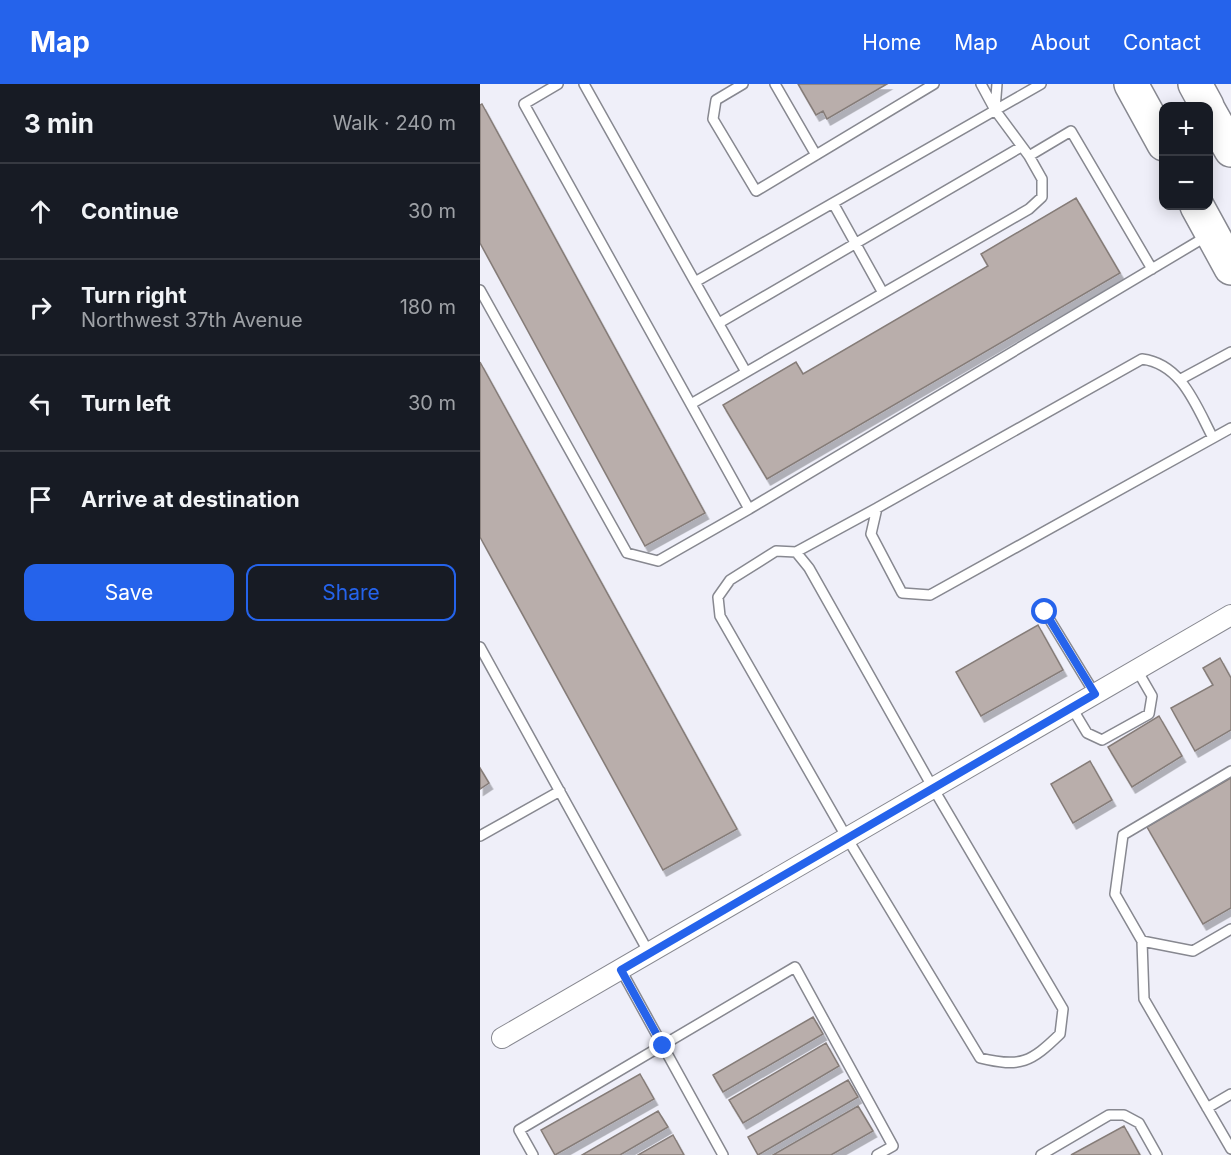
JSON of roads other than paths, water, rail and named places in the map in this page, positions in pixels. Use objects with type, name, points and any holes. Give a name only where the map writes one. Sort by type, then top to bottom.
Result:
[{"type":"highway","points":[[1131,84],[1159,135]]},
{"type":"highway","points":[[1195,84],[1205,102]]},
{"type":"highway","points":[[1213,117],[1231,150]]},
{"type":"highway","points":[[1205,219],[1231,268]]},
{"type":"street","points":[[502,1038],[1231,615]]},
{"type":"lane","points":[[558,84],[524,104],[749,509]]},
{"type":"lane","points":[[584,84],[746,372]]},
{"type":"lane","points":[[743,84],[716,100],[713,119],[756,191],[934,84]]},
{"type":"lane","points":[[775,84],[816,155]]},
{"type":"lane","points":[[691,405],[1029,209],[1041,197],[1042,179],[1029,156],[995,110],[981,84]]},
{"type":"lane","points":[[995,110],[997,84]]},
{"type":"lane","points":[[695,282],[1041,84]]},
{"type":"lane","points":[[1029,156],[1071,131],[1152,269]]},
{"type":"lane","points":[[719,323],[1021,147]]},
{"type":"lane","points":[[833,203],[884,293]]},
{"type":"lane","points":[[480,290],[627,553],[658,561],[1152,269],[1205,219]]},
{"type":"lane","points":[[1181,380],[1231,352]]},
{"type":"lane","points":[[796,552],[809,568],[933,788],[1063,1009],[1060,1034],[1037,1056],[1007,1065],[980,1058],[847,838],[720,615],[718,597],[730,580],[776,551],[796,552],[1142,359],[1158,361],[1181,380],[1214,438]]},
{"type":"lane","points":[[877,508],[871,534],[902,592],[930,595],[1231,428]]},
{"type":"lane","points":[[1045,612],[1095,694]]},
{"type":"lane","points":[[480,647],[649,953]]},
{"type":"lane","points":[[1072,708],[1087,733],[1102,740],[1149,714],[1152,696],[1137,670]]},
{"type":"lane","points":[[1231,771],[1123,835],[1114,894],[1142,941],[1144,999],[1231,1149]]},
{"type":"lane","points":[[480,836],[560,791]]},
{"type":"lane","points":[[1142,941],[1193,951],[1231,928]]},
{"type":"lane","points":[[533,1155],[519,1130],[795,967],[893,1146],[877,1155]]},
{"type":"lane","points":[[621,970],[723,1155]]},
{"type":"lane","points":[[1207,1108],[1231,1094]]},
{"type":"lane","points":[[1041,1155],[1109,1115],[1124,1115],[1139,1123],[1157,1155]]}]
